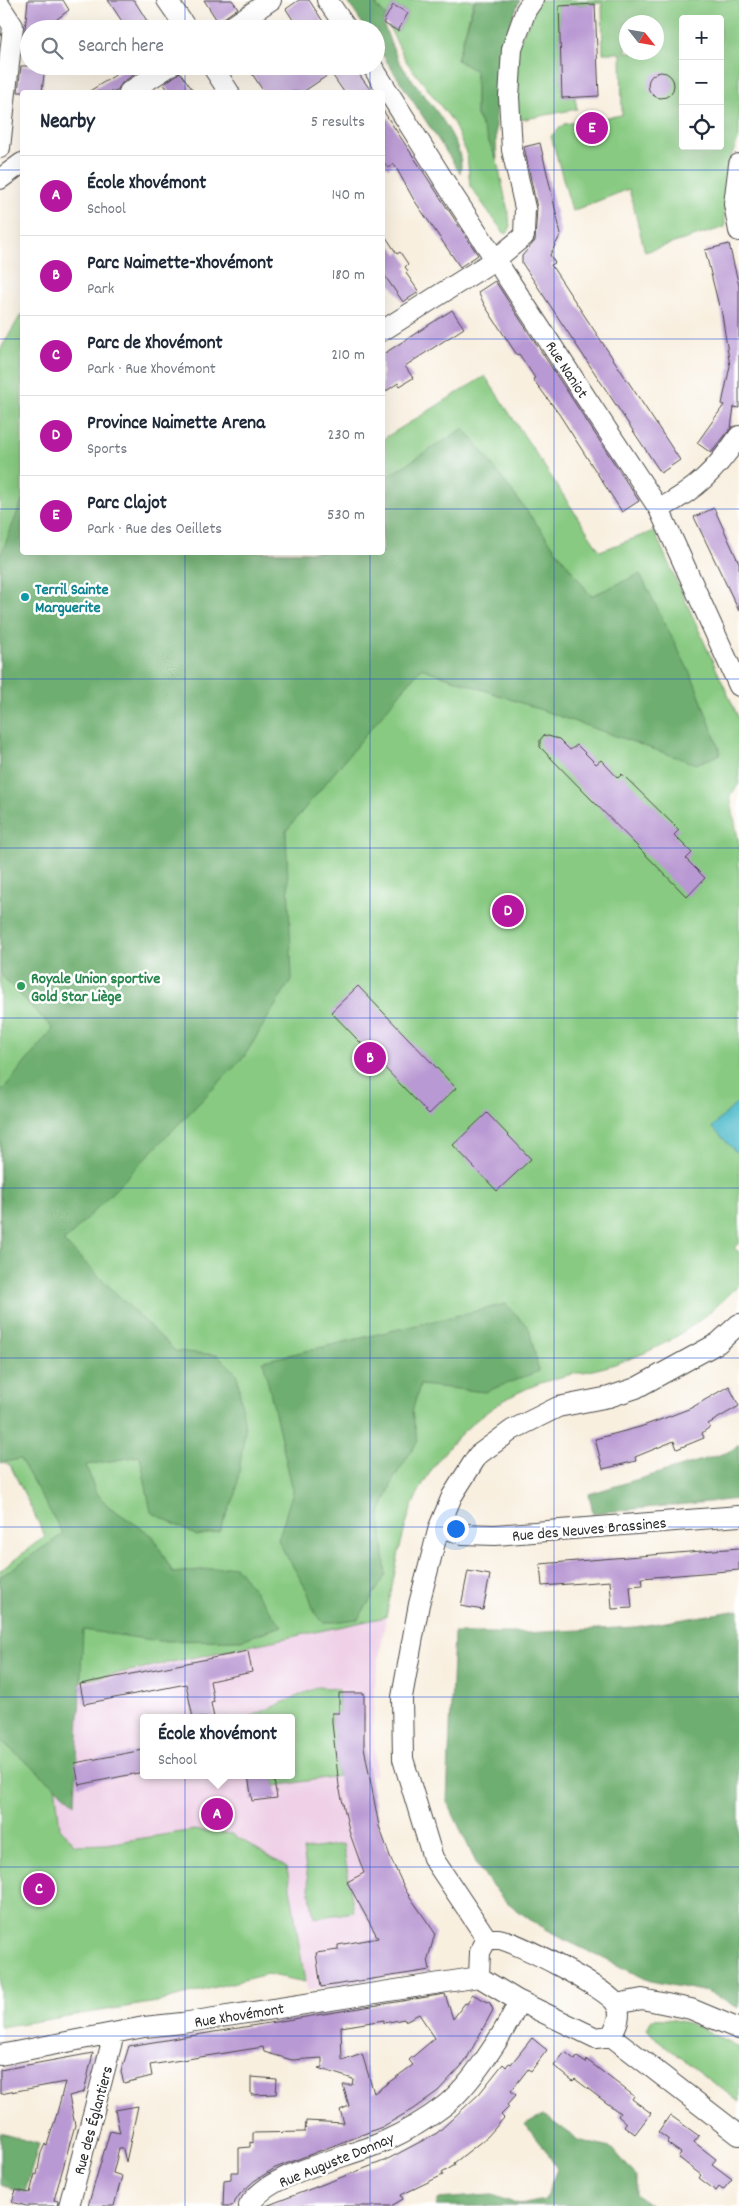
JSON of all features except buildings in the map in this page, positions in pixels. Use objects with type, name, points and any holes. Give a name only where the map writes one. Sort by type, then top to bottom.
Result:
[{"type":"street","points":[[167,0],[181,20]]},
{"type":"street","points":[[241,20],[271,0]]},
{"type":"street","points":[[327,0],[340,20]]},
{"type":"street","points":[[385,328],[496,259],[524,236],[525,208],[512,150],[509,98],[512,49],[526,10],[532,0]]},
{"type":"street","points":[[0,6],[13,26],[0,148]]},
{"type":"street","points":[[132,90],[156,75]]},
{"type":"street","points":[[218,75],[228,90]]},
{"type":"street","name":"Rue Naniot","points":[[376,75],[384,90]]},
{"type":"street","name":"Rue Naniot","points":[[385,92],[659,509],[738,684]]},
{"type":"street","points":[[0,179],[20,164]]},
{"type":"street","points":[[739,164],[734,204],[739,231]]},
{"type":"street","points":[[659,509],[683,497],[706,479],[739,436]]},
{"type":"street","points":[[487,1939],[433,1858],[403,1759],[402,1697],[419,1604],[439,1526],[452,1496],[478,1455],[512,1430],[558,1407],[609,1397],[636,1388],[718,1342],[739,1324]]},
{"type":"street","name":"Rue des Neuves Brassines","points":[[439,1526],[462,1534],[496,1536],[739,1516]]},
{"type":"street","points":[[487,1939],[480,1952],[479,1977],[519,2001],[596,2038],[611,2036],[739,2135]]},
{"type":"street","points":[[487,1939],[499,1939],[518,1946],[601,1989],[616,2004],[619,2018],[611,2036]]},
{"type":"street","name":"Rue Xhovémont","points":[[0,2055],[144,2027],[182,2023],[479,1977]]},
{"type":"street","points":[[616,2004],[642,2000],[691,2009],[739,2029]]},
{"type":"street","name":"Rue Auguste Donnay","points":[[249,2206],[252,2200],[282,2178],[386,2141],[445,2105],[472,2075],[501,2035],[519,2001]]},
{"type":"street","name":"Rue des Églantiers","points":[[69,2206],[114,2034]]},
{"type":"shaded area","points":[[386,1617],[374,1687],[373,1725],[376,1774],[369,1776],[379,1826],[391,1859],[423,1917],[430,1970],[307,1990],[287,1867],[194,1830],[106,1844],[75,1845],[60,1828],[53,1765],[68,1684]]},
{"type":"green space","points":[[350,0],[376,0],[377,7],[386,16],[384,20],[360,20],[348,2]]},
{"type":"green space","points":[[376,0],[474,0],[457,60],[476,71],[476,113],[497,160],[509,216],[510,228],[507,234],[503,232],[470,186],[467,155],[453,122],[406,61],[389,27],[398,31],[408,13],[393,5],[386,16],[377,6]]},
{"type":"green space","points":[[475,0],[520,0],[506,39],[498,78],[497,160],[476,113],[476,71],[457,60]]},
{"type":"green space","points":[[539,0],[739,0],[739,138],[730,160],[726,181],[725,227],[645,252],[629,189],[572,211],[551,136],[564,124],[622,115],[621,60],[664,60],[664,15],[619,15],[619,53],[603,53],[602,3],[559,6],[562,97],[575,97],[577,109],[515,121],[516,49]]},
{"type":"green space","points":[[385,28],[400,63],[439,115],[457,146],[461,160],[460,173],[385,59]]},
{"type":"green space","points":[[20,316],[20,555],[385,555],[385,438],[485,376],[600,551],[654,531],[739,719],[739,784],[730,796],[739,844],[739,1243],[734,1248],[739,1252],[739,1285],[709,1313],[662,1345],[626,1360],[598,1369],[557,1378],[526,1389],[482,1415],[463,1432],[445,1451],[430,1472],[408,1518],[398,1555],[386,1617],[68,1684],[53,1765],[60,1828],[75,1845],[106,1844],[194,1830],[232,1834],[287,1867],[305,1982],[267,1974],[157,2002],[0,2027],[0,1571],[45,1536],[10,1465],[0,1461],[0,350]]},
{"type":"green space","points":[[464,428],[591,596],[640,574],[694,681],[721,754],[696,764],[421,668],[286,831],[292,978],[244,1057],[64,1242],[175,1351],[218,1355],[237,1374],[245,1429],[236,1494],[219,1532],[197,1536],[151,1512],[140,1456],[86,1465],[95,1491],[108,1506],[153,1536],[173,1573],[235,1566],[282,1626],[241,1640],[159,1641],[83,1630],[75,1803],[0,1740],[0,1577],[63,1534],[20,1459],[0,1463],[0,1093],[53,1029],[0,974],[0,557],[20,506],[20,555],[385,555],[385,478]]},
{"type":"green space","points":[[506,1304],[529,1328],[539,1371],[485,1392],[420,1385],[412,1412],[418,1441],[394,1478],[380,1514],[386,1575],[358,1619],[324,1623],[316,1614],[306,1589],[278,1540],[293,1491],[263,1361]]},
{"type":"green space","points":[[739,1444],[739,1499],[593,1513],[589,1494],[729,1452]]},
{"type":"green space","points":[[739,1610],[739,2008],[707,1992],[650,1981],[563,1939],[529,1919],[503,1899],[479,1869],[447,1801],[454,1633],[526,1633],[635,1627]]},
{"type":"green space","points":[[318,1687],[338,1689],[339,1713],[332,1713],[332,1727],[338,1728],[335,1747],[338,1776],[275,1786],[274,1779],[295,1779],[295,1714],[257,1714]]},
{"type":"green space","points":[[343,1844],[354,1912],[314,1918],[303,1850]]},
{"type":"green space","points":[[652,2019],[676,2020],[687,2023],[708,2031],[739,2048],[739,2102],[654,2037],[647,2029]]},
{"type":"green space","points":[[543,2115],[578,2140],[613,2149],[636,2176],[636,2194],[651,2206],[436,2206],[438,2199],[493,2195],[519,2205],[545,2200],[557,2169],[545,2149],[525,2124]]},
{"type":"green space","points":[[0,2133],[39,2144],[25,2192],[0,2185]]},
{"type":"water","points":[[739,1101],[739,1155],[712,1127]]},
{"type":"place","name":"Parc Clajot","points":[[592,128]]},
{"type":"place","name":"Terril Sainte Marguerite","points":[[25,597]]},
{"type":"place","name":"Province Naimette Arena","points":[[508,911]]},
{"type":"place","name":"Royale Union sportive Gold Star Liège","points":[[21,986]]},
{"type":"place","name":"Parc Naimette-Xhovémont","points":[[370,1058]]},
{"type":"place","name":"École Xhovémont","points":[[217,1814]]},
{"type":"place","name":"Parc de Xhovémont","points":[[39,1889]]}]
